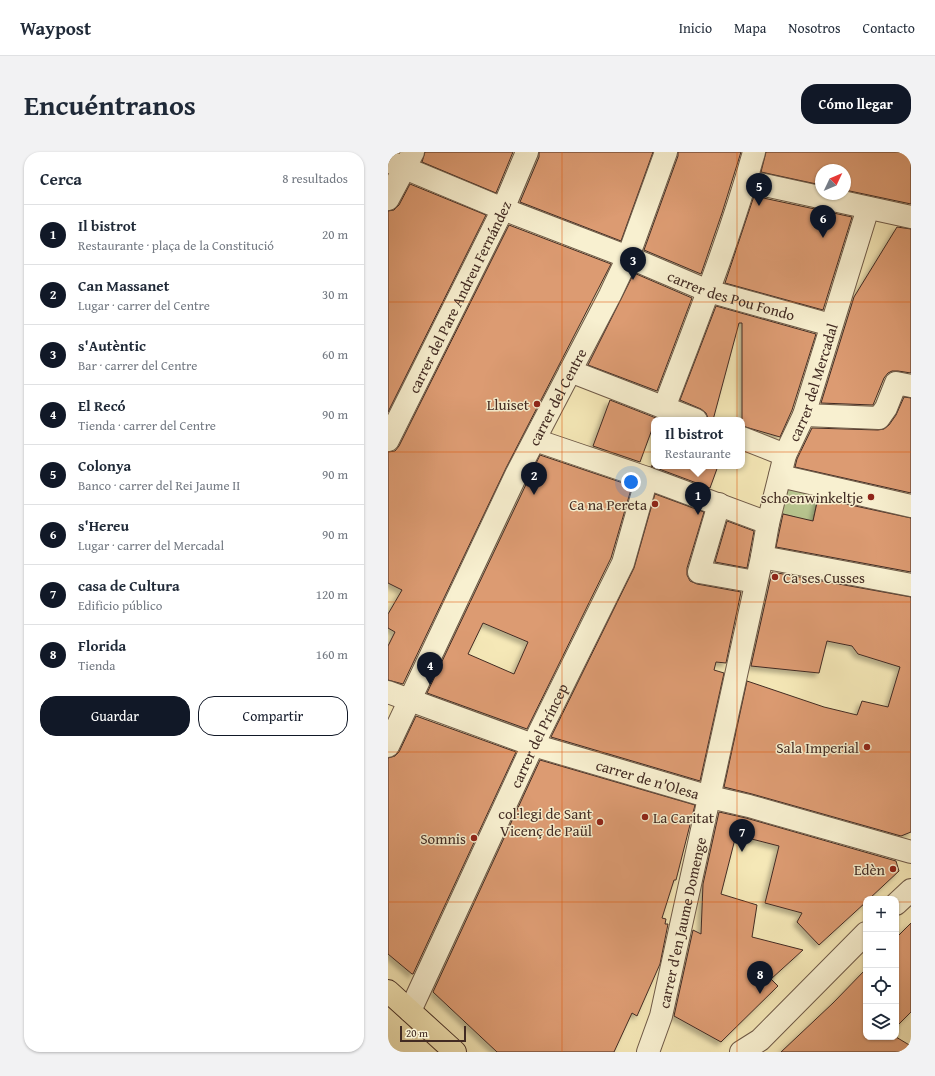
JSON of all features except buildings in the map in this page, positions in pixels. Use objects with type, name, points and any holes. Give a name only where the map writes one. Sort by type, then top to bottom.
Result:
[{"type":"main road","points":[[388,991],[455,1052]]},
{"type":"street","name":"carrer del Pare Andreu Fernández","points":[[388,440],[503,209],[528,152]]},
{"type":"street","name":"carrer del Centre","points":[[388,746],[513,480],[535,440],[628,257],[666,152]]},
{"type":"street","points":[[664,408],[708,291],[746,181],[754,152]]},
{"type":"street","name":"carrer des Pou Fondo","points":[[402,160],[503,209],[628,257],[708,291],[831,325]]},
{"type":"street","points":[[388,199],[402,160]]},
{"type":"street","points":[[746,181],[911,217]]},
{"type":"street","name":"carrer del Mercadal","points":[[762,557],[768,523],[785,455],[804,415],[868,208]]},
{"type":"street","points":[[570,371],[688,417]]},
{"type":"street","points":[[804,415],[879,418],[886,408],[896,383],[911,386]]},
{"type":"street","points":[[745,439],[785,455]]},
{"type":"street","points":[[535,440],[647,478],[768,523]]},
{"type":"street","points":[[780,476],[911,506]]},
{"type":"street","name":"carrer del Príncep","points":[[410,1011],[533,745],[623,563],[647,478]]},
{"type":"street","points":[[719,504],[699,572],[756,582]]},
{"type":"street","points":[[762,557],[911,584]]},
{"type":"street","name":"carrer d'en Jaume Domenge","points":[[648,1052],[661,1016],[762,557]]},
{"type":"street","name":"carrer de n'Olesa","points":[[388,692],[533,745],[710,797],[749,806],[911,852]]},
{"type":"street","points":[[899,901],[911,890]]},
{"type":"street","points":[[741,1052],[760,1040],[863,936]]},
{"type":"green space","points":[[792,487],[819,493],[810,534],[795,517],[779,513],[784,492]]},
{"type":"place","name":"Colonya","points":[[759,206]]},
{"type":"place","name":"s'Hereu","points":[[823,238]]},
{"type":"place","name":"s'Autèntic","points":[[633,280]]},
{"type":"place","name":"Lluiset","points":[[537,404]]},
{"type":"place","name":"Can Massanet","points":[[534,495]]},
{"type":"place","name":"schoenwinkeltje","points":[[871,497]]},
{"type":"place","name":"Ca na Pereta","points":[[655,504]]},
{"type":"place","name":"Il bistrot","points":[[698,515]]},
{"type":"place","name":"Ca ses Cusses","points":[[775,577]]},
{"type":"place","name":"El Recó","points":[[430,685]]},
{"type":"place","name":"Sala Imperial","points":[[867,747]]},
{"type":"place","name":"La Caritat","points":[[645,817]]},
{"type":"place","name":"col·legi de Sant Vicenç de Paül","points":[[600,822]]},
{"type":"place","name":"Somnis","points":[[474,838]]},
{"type":"place","name":"casa de Cultura","points":[[742,852]]},
{"type":"place","name":"Edèn","points":[[893,869]]},
{"type":"place","name":"Florida","points":[[760,994]]}]
